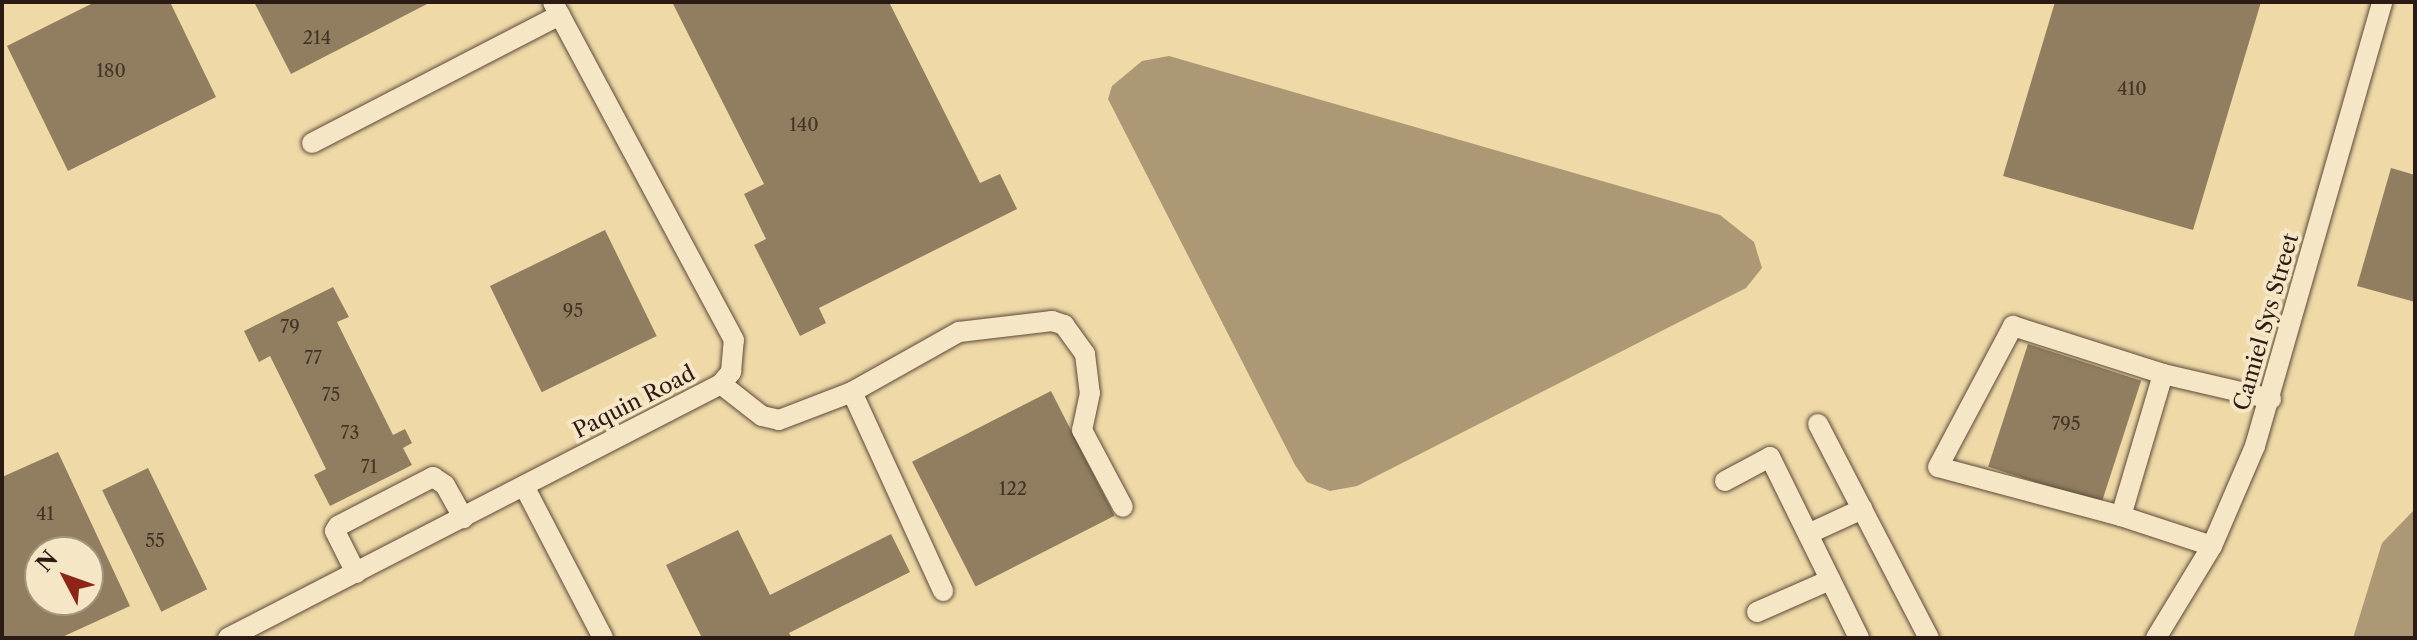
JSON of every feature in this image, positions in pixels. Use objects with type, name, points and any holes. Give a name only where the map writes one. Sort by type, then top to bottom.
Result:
[{"type":"street","name":"Camiel Sys Street","points":[[2156,638],[2212,546],[2271,399],[2382,2]]},
{"type":"street","points":[[312,143],[557,9]]},
{"type":"street","name":"Paquin Road","points":[[228,638],[721,384],[731,372],[734,340],[557,9]]},
{"type":"street","points":[[721,384],[770,420],[852,392],[959,332],[1052,321],[1064,325],[1085,354],[1089,376],[1082,430],[1123,507]]},
{"type":"street","points":[[2212,546],[2121,516],[1938,467],[2013,326],[2163,374],[2271,399]]},
{"type":"street","points":[[2121,516],[2163,374]]},
{"type":"street","points":[[852,392],[943,591]]},
{"type":"street","points":[[1818,424],[1929,638]]},
{"type":"street","points":[[1725,481],[1770,457],[1859,638]]},
{"type":"street","points":[[356,573],[335,531],[338,526],[433,477],[445,485],[463,518]]},
{"type":"street","points":[[524,486],[603,638]]},
{"type":"street","points":[[1808,534],[1862,509]]},
{"type":"street","points":[[1757,612],[1830,580]]},
{"type":"shaded area","points":[[1169,56],[1720,215],[1754,242],[1762,268],[1746,288],[1357,486],[1330,491],[1307,482],[1295,465],[1108,99],[1112,86],[1142,61]]},
{"type":"shaded area","points":[[2415,509],[2415,638],[2353,638],[2382,543]]},
{"type":"building","points":[[95,2],[170,2],[216,97],[68,171],[7,46]]},
{"type":"building","points":[[254,2],[431,2],[291,74]]},
{"type":"building","points":[[672,2],[889,2],[980,183],[1000,174],[1017,209],[819,308],[826,323],[800,336],[754,245],[766,239],[744,194],[764,184]]},
{"type":"building","points":[[2055,2],[2261,2],[2193,230],[2003,176]]},
{"type":"building","points":[[2391,168],[2415,175],[2415,302],[2357,286]]},
{"type":"building","points":[[605,230],[657,336],[542,392],[490,286]]},
{"type":"building","points":[[333,287],[349,317],[337,322],[393,435],[405,429],[412,443],[403,448],[412,465],[330,506],[314,475],[326,469],[270,356],[259,362],[244,331]]},
{"type":"building","points":[[2028,344],[2141,381],[2101,503],[1988,467]]},
{"type":"building","points":[[1051,391],[1115,516],[976,587],[912,462]]},
{"type":"building","points":[[58,452],[97,536],[24,536],[24,616],[104,616],[104,550],[130,606],[60,638],[2,638],[2,477]]},
{"type":"building","points":[[148,468],[207,589],[161,612],[102,490]]},
{"type":"building","points":[[738,530],[770,595],[891,534],[910,572],[789,633],[792,638],[702,638],[666,565]]}]
